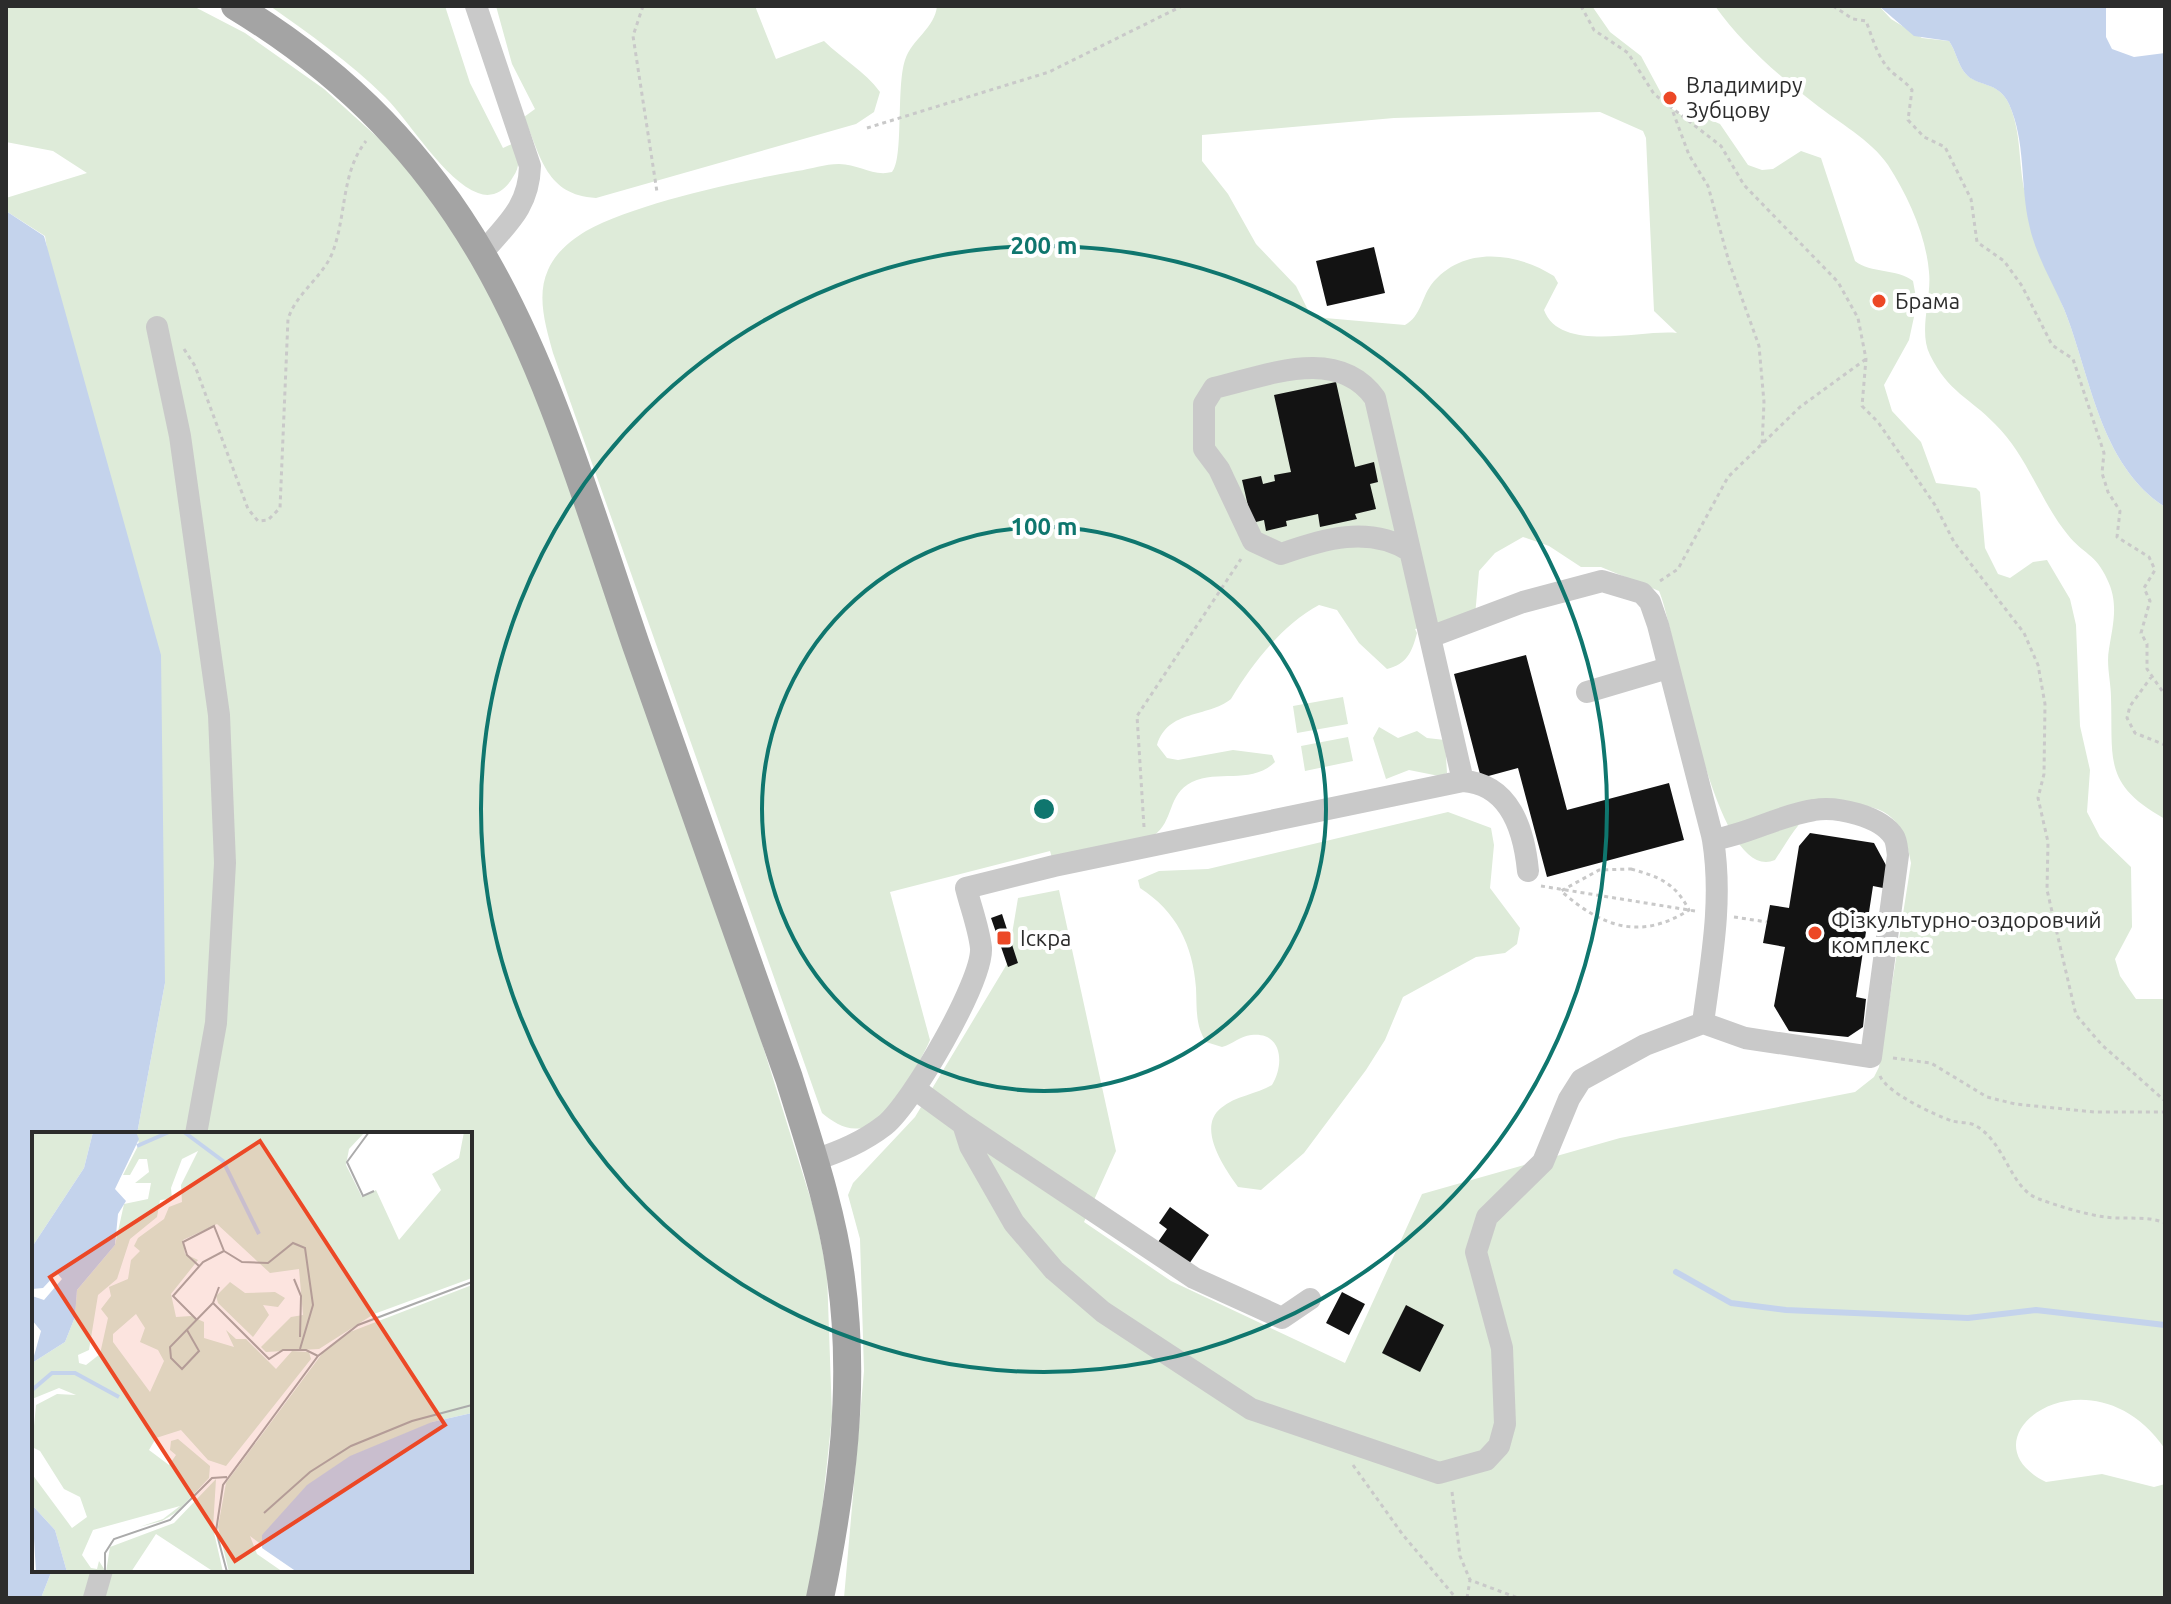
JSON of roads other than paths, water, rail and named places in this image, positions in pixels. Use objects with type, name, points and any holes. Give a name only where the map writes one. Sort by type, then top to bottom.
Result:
[{"type":"main road","points":[[235,6],[308,54],[384,123],[432,177],[482,253],[521,326],[565,435],[815,1160],[841,1275],[847,1360],[840,1486],[820,1598]]},
{"type":"street","points":[[476,6],[530,166],[529,190],[517,213],[482,253]]},
{"type":"street","points":[[157,327],[180,436],[219,715],[225,863],[216,1023],[196,1132]]},
{"type":"street","points":[[1410,551],[1398,543],[1362,535],[1317,541],[1281,554],[1253,541],[1219,469],[1204,449],[1204,404],[1214,388],[1289,370],[1314,368],[1340,370],[1364,383],[1375,398],[1463,781]]},
{"type":"street","points":[[1430,637],[1523,602],[1602,581],[1642,593],[1650,602],[1713,840],[1718,873],[1717,915],[1703,1023]]},
{"type":"street","points":[[1587,692],[1668,668]]},
{"type":"street","points":[[815,1160],[856,1146],[888,1122],[915,1089],[979,971],[981,949],[966,888],[1463,781],[1484,783],[1511,809],[1526,848],[1528,871]]},
{"type":"street","points":[[963,1124],[970,1146],[1014,1223],[1080,1294],[1184,1368],[1251,1409],[1439,1473],[1486,1460],[1499,1446],[1505,1424],[1502,1348],[1476,1252],[1487,1217],[1543,1162],[1569,1099],[1581,1080],[1645,1045],[1703,1023],[1745,1038],[1871,1057],[1898,855],[1895,838],[1883,826],[1860,816],[1815,809],[1743,835],[1713,840]]},
{"type":"street","points":[[915,1089],[1194,1278],[1282,1318],[1310,1299]]},
{"type":"street","points":[[94,1598],[101,1572]]},
{"type":"water","points":[[1879,6],[2106,6],[2106,37],[2112,49],[2134,57],[2165,53],[2165,507],[2143,489],[2125,467],[2100,417],[2064,309],[2032,235],[2026,209],[2018,133],[2009,104],[1999,91],[1965,73],[1949,41],[1914,36]]},
{"type":"water","points":[[6,211],[44,236],[161,655],[165,983],[137,1132],[32,1132],[32,1572],[51,1572],[41,1598],[6,1598]]},
{"type":"waterway","points":[[1676,1272],[1731,1303],[1786,1310],[1968,1318],[2036,1310],[2165,1325]]},
{"type":"place","name":"Владимиру Зубцову","points":[[1670,98]]},
{"type":"place","name":"Брама","points":[[1879,301]]},
{"type":"place","name":"Фізкультурно-оздоровчий комплекс","points":[[1815,933]]},
{"type":"place","name":"Іскра","points":[[1004,938]]}]
